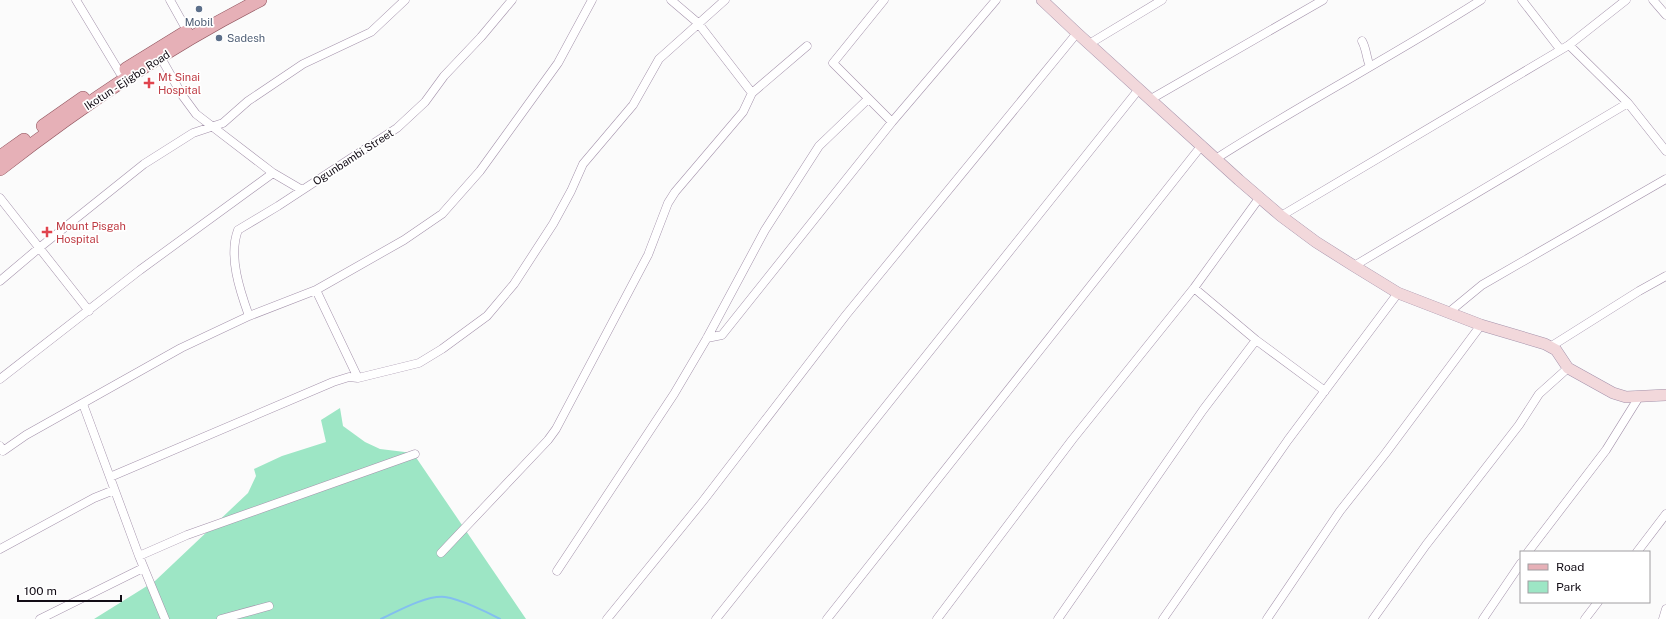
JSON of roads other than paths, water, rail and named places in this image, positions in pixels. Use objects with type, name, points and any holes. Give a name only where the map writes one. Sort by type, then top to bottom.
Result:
[{"type":"main road","name":"Ikotun - Ejigbo Road","points":[[0,170],[48,133],[124,81],[161,58],[189,35],[245,0]]},
{"type":"main road","name":"Ikotun - Ejigbo Road","points":[[0,158],[63,111],[120,73],[189,35],[260,0]]},
{"type":"street","points":[[76,0],[120,73]]},
{"type":"street","points":[[170,0],[189,35]]},
{"type":"street","points":[[0,281],[144,164],[193,133],[212,125],[223,123],[248,101],[303,64],[371,32],[405,0]]},
{"type":"street","name":"Ogunbambi Street","points":[[248,316],[237,276],[235,242],[238,230],[397,128],[425,102],[444,76],[481,37],[512,0]]},
{"type":"street","points":[[1,449],[181,348],[248,316],[316,290],[404,240],[442,214],[480,172],[554,68],[592,0]]},
{"type":"street","points":[[671,0],[698,23],[752,93]]},
{"type":"street","points":[[110,477],[333,382],[348,377],[358,378],[419,363],[442,349],[488,316],[514,284],[553,224],[572,191],[583,164],[633,106],[659,59],[725,0]]},
{"type":"street","points":[[884,0],[833,61],[834,65],[892,122]]},
{"type":"street","points":[[707,338],[722,335],[892,122],[996,0]]},
{"type":"street","points":[[1042,0],[1076,33],[1281,216],[1316,242],[1398,293],[1481,325],[1517,334],[1556,350],[1568,368],[1613,393],[1626,397],[1639,398],[1666,395]]},
{"type":"street","points":[[1089,44],[1162,0]]},
{"type":"street","points":[[1151,99],[1323,0]]},
{"type":"street","points":[[1217,158],[1271,123],[1481,0]]},
{"type":"street","points":[[1522,0],[1560,49]]},
{"type":"street","points":[[1281,216],[1569,45],[1626,0]]},
{"type":"street","points":[[1654,0],[1666,15]]},
{"type":"street","points":[[607,619],[703,501],[846,315],[1076,33]]},
{"type":"street","points":[[1362,41],[1366,48],[1366,59],[1370,66]]},
{"type":"street","points":[[1569,45],[1628,103],[1666,151]]},
{"type":"street","points":[[440,554],[548,440],[556,429],[648,255],[668,203],[685,180],[742,112],[752,93],[807,46]]},
{"type":"street","points":[[161,58],[188,105],[196,114],[273,174],[302,190]]},
{"type":"street","points":[[716,619],[1139,89]]},
{"type":"street","points":[[557,570],[674,394],[707,338],[765,230],[819,146],[868,99]]},
{"type":"street","points":[[1354,266],[1628,103]]},
{"type":"street","points":[[827,619],[1202,145]]},
{"type":"street","points":[[0,380],[140,270],[273,174]]},
{"type":"street","points":[[1448,313],[1482,285],[1666,179]]},
{"type":"street","points":[[937,619],[1072,440],[1194,288],[1260,197]]},
{"type":"street","points":[[0,198],[89,311]]},
{"type":"street","points":[[1550,347],[1639,291],[1666,276]]},
{"type":"street","points":[[1194,288],[1256,340],[1325,391]]},
{"type":"street","points":[[316,290],[358,378]]},
{"type":"street","points":[[1163,619],[1288,440],[1398,293]]},
{"type":"street","points":[[1267,619],[1340,511],[1386,454],[1481,325]]},
{"type":"street","points":[[1058,619],[1203,410],[1256,340]]},
{"type":"street","points":[[1373,619],[1426,545],[1519,425],[1538,394],[1568,368]]},
{"type":"street","points":[[1529,551],[1606,450],[1639,398]]},
{"type":"street","points":[[83,404],[143,568],[165,619]]},
{"type":"street","points":[[139,556],[187,535],[415,454]]},
{"type":"street","points":[[0,549],[94,498],[114,490]]},
{"type":"street","points":[[1638,551],[1666,514]]},
{"type":"street","points":[[1483,619],[1520,564]]},
{"type":"street","points":[[40,619],[143,568]]},
{"type":"street","points":[[1584,619],[1597,603]]},
{"type":"street","points":[[221,619],[269,606]]},
{"type":"street","points":[[1663,619],[1666,609]]},
{"type":"waterway","points":[[381,619],[421,601],[437,597],[451,598],[466,603],[500,619]]},
{"type":"place","name":"Mobil","points":[[199,9]]},
{"type":"place","name":"Sadesh","points":[[219,38]]},
{"type":"place","name":"Mt Sinai Hospital","points":[[149,83]]},
{"type":"place","name":"Mount Pisgah Hospital","points":[[47,232]]}]
